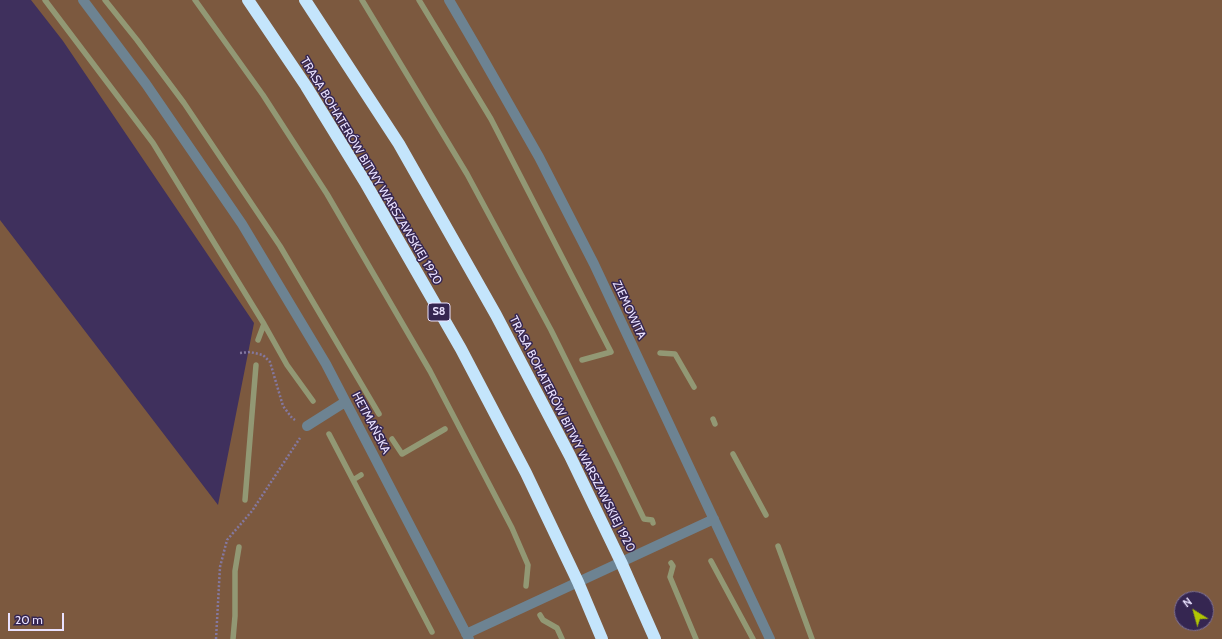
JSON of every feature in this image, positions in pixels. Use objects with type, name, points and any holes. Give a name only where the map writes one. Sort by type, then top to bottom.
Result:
[{"type":"highway","name":"TRASA BOHATERÓW BITWY WARSZAWSKIEJ 1920","points":[[248,0],[306,86],[365,182],[461,349],[526,473],[578,582],[602,639]]},
{"type":"highway","name":"TRASA BOHATERÓW BITWY WARSZAWSKIEJ 1920","points":[[304,0],[399,144],[496,315],[570,456],[621,562],[655,639]]},
{"type":"street","name":"HETMAŃSKA","points":[[83,0],[178,129],[242,224],[326,364],[468,636]]},
{"type":"street","name":"ZIEMOWITA","points":[[449,0],[539,157],[594,264],[770,639]]},
{"type":"street","points":[[307,426],[345,402]]},
{"type":"street","points":[[468,636],[578,582],[714,519]]},
{"type":"path","points":[[216,639],[220,566],[227,540],[252,511],[267,490],[307,426],[292,418],[283,406],[277,380],[270,362],[263,355],[250,352],[240,352]]},
{"type":"shaded area","points":[[31,0],[1222,0],[1222,639],[0,639],[0,220],[218,505],[254,323],[63,41]]},
{"type":"waterway","points":[[45,0],[153,143],[264,324],[287,365],[313,401]]},
{"type":"waterway","points":[[105,0],[184,103],[280,246],[379,414]]},
{"type":"waterway","points":[[195,0],[263,95],[327,194],[430,371],[512,528],[528,565],[526,586]]},
{"type":"waterway","points":[[362,0],[467,174],[551,330],[644,519],[652,520],[653,523]]},
{"type":"waterway","points":[[419,0],[491,119],[611,352],[582,360]]},
{"type":"waterway","points":[[258,340],[264,324]]},
{"type":"waterway","points":[[660,353],[675,354],[694,387]]},
{"type":"waterway","points":[[245,500],[256,365]]},
{"type":"waterway","points":[[713,419],[715,424]]},
{"type":"waterway","points":[[392,439],[402,454],[445,429]]},
{"type":"waterway","points":[[329,434],[353,480],[361,475]]},
{"type":"waterway","points":[[733,454],[766,515]]},
{"type":"waterway","points":[[353,480],[432,632]]},
{"type":"waterway","points":[[778,546],[812,639]]},
{"type":"waterway","points":[[233,639],[235,616],[235,571],[239,547]]},
{"type":"waterway","points":[[711,561],[753,639]]},
{"type":"waterway","points":[[671,563],[673,566],[670,577],[696,639]]},
{"type":"waterway","points":[[540,615],[543,620],[557,628],[562,639]]}]
